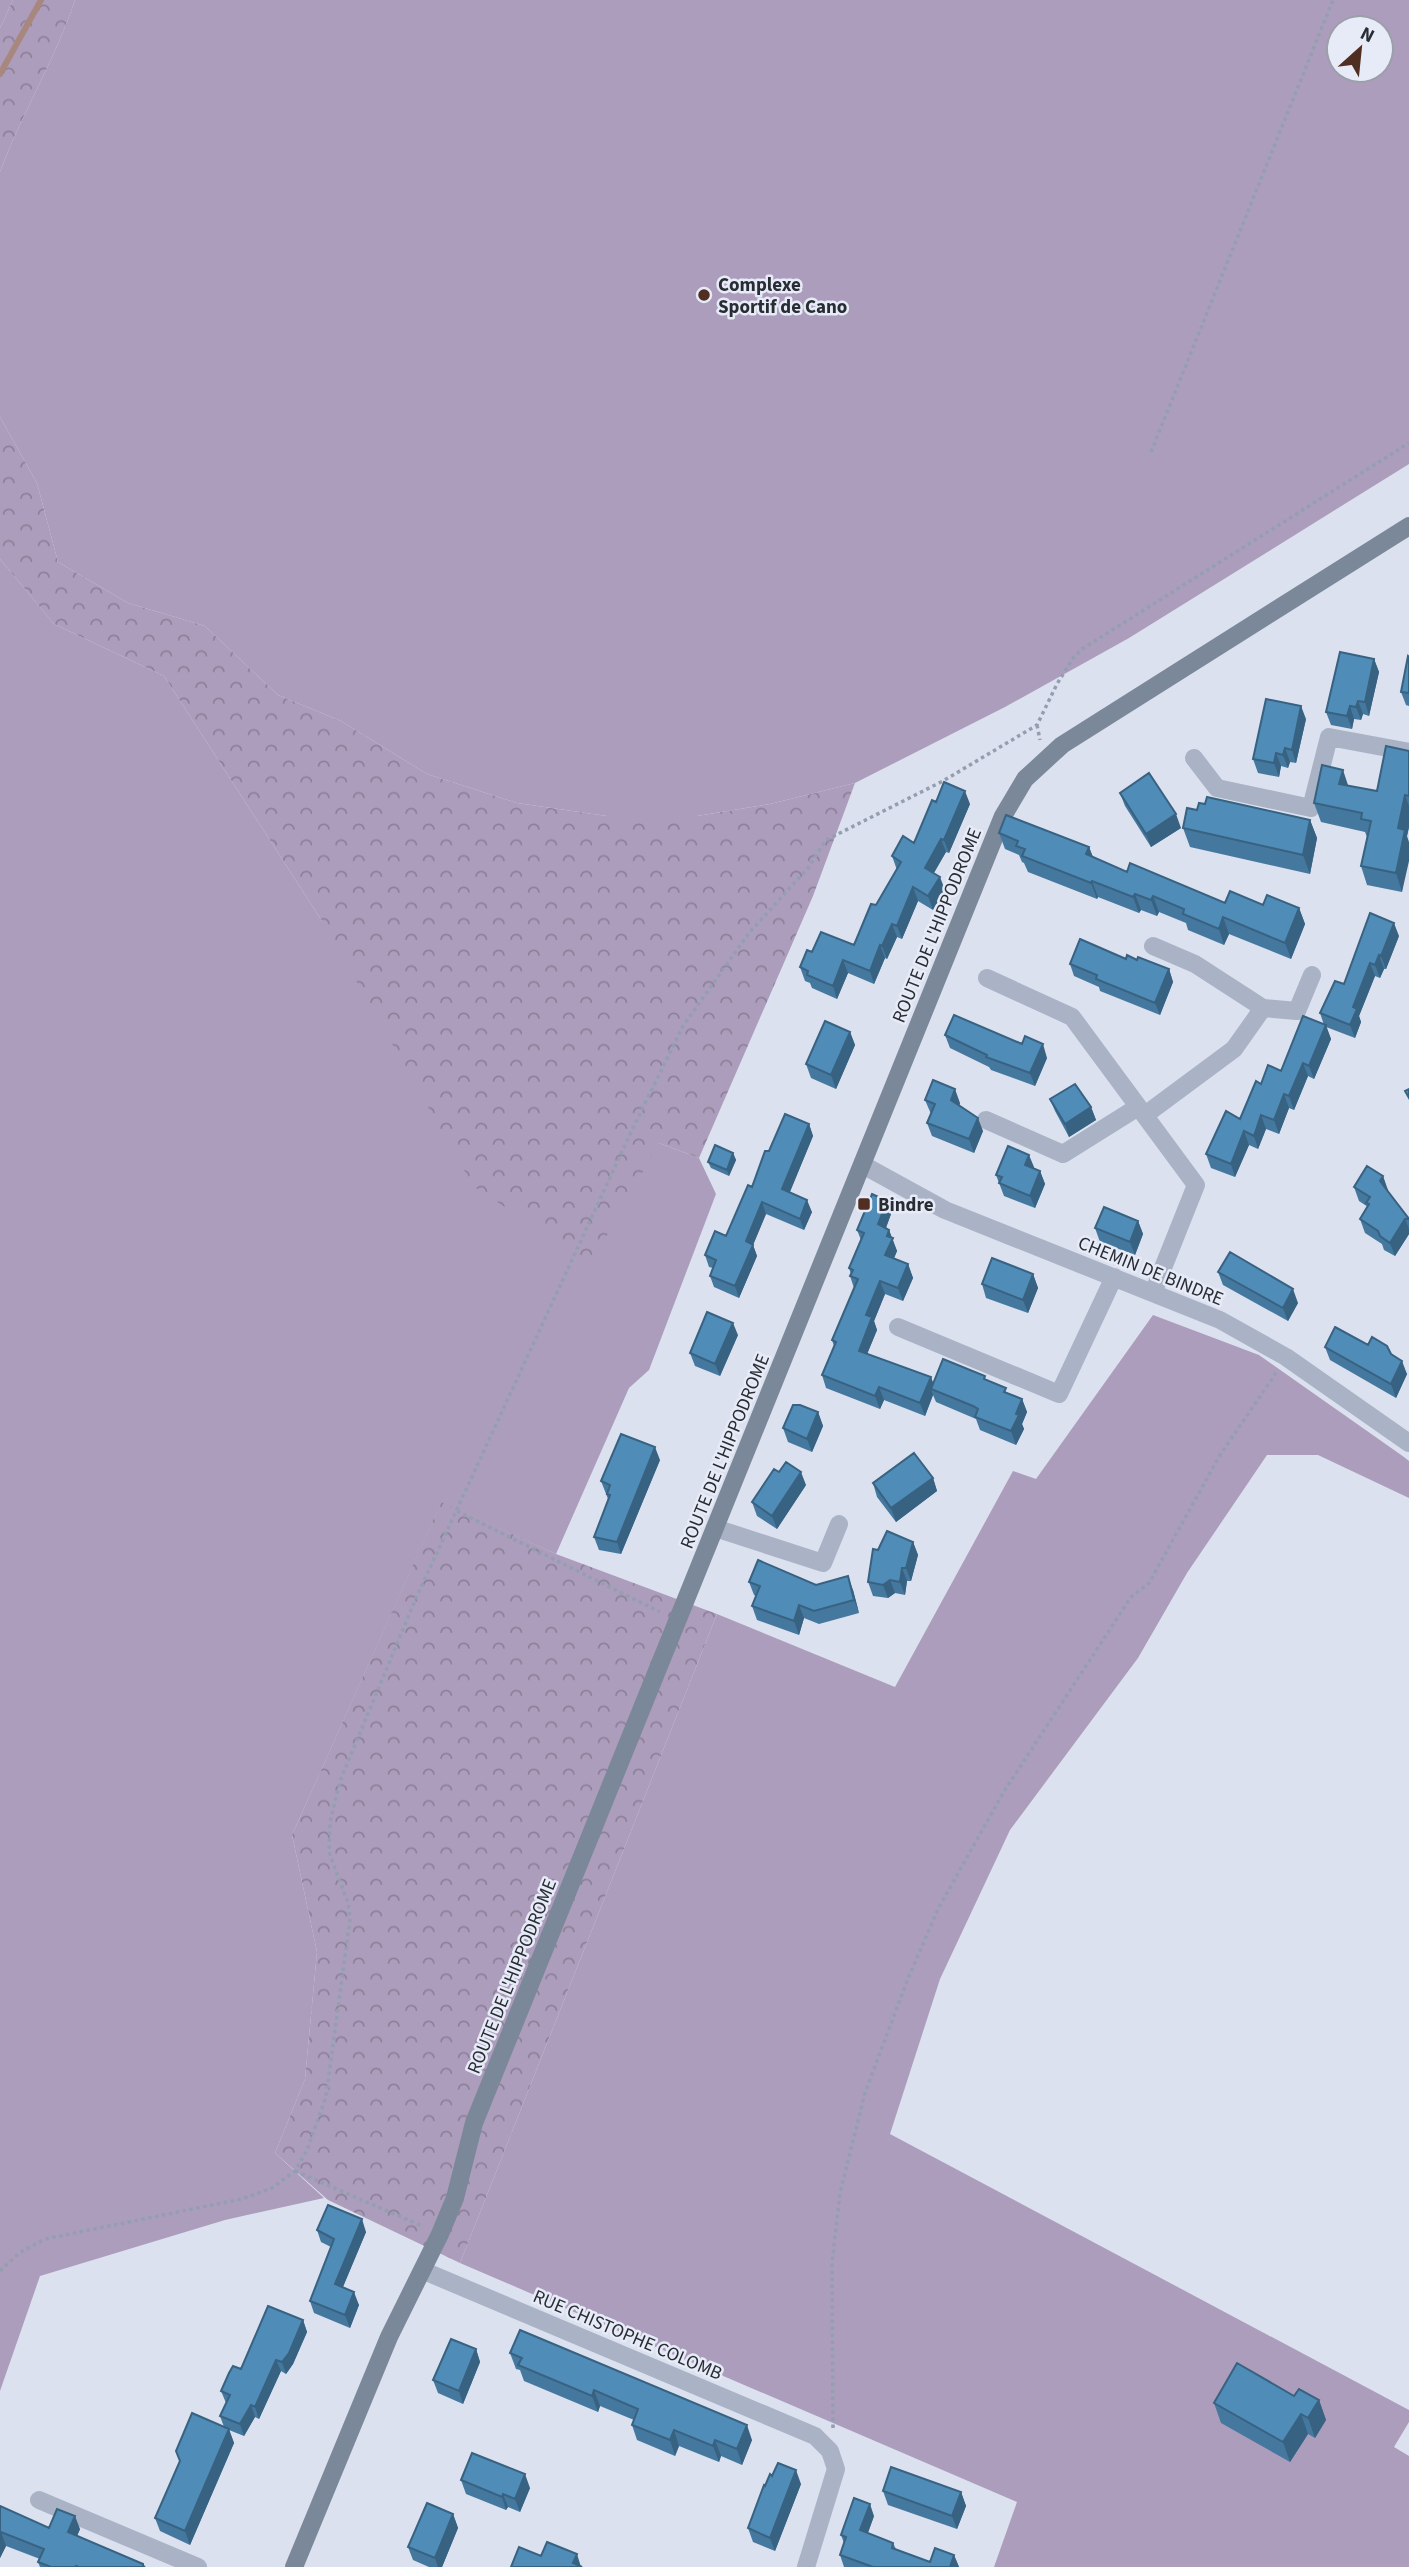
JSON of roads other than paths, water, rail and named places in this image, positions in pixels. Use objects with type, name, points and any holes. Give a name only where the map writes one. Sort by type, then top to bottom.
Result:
[{"type":"main road","name":"ROUTE DE L'HIPPODROME","points":[[294,2567],[388,2337],[440,2234],[454,2198],[474,2123],[1003,816],[1025,779],[1062,745],[1409,526]]},
{"type":"street","points":[[1194,758],[1217,788],[1311,808],[1329,737],[1409,752]]},
{"type":"street","points":[[1153,946],[1195,964],[1263,1008],[1297,1011],[1312,975]]},
{"type":"street","points":[[987,978],[1072,1017],[1196,1185],[1153,1293]]},
{"type":"street","points":[[986,1120],[1063,1154],[1141,1111],[1234,1049],[1263,1008]]},
{"type":"street","name":"CHEMIN DE BINDRE","points":[[863,1165],[945,1210],[1220,1321],[1286,1357],[1409,1443]]},
{"type":"street","points":[[898,1327],[1059,1394],[1114,1277]]},
{"type":"street","points":[[715,1528],[823,1563],[839,1524]]},
{"type":"street","name":"RUE CHISTOPHE COLOMB","points":[[424,2270],[816,2436],[830,2451],[836,2469],[806,2567]]},
{"type":"street","points":[[39,2500],[198,2567]]},
{"type":"waterway","points":[[0,74],[41,0]]},
{"type":"place","name":"Complexe Sportif de Cano","points":[[704,295]]},
{"type":"place","name":"Bindre","points":[[864,1204]]}]
